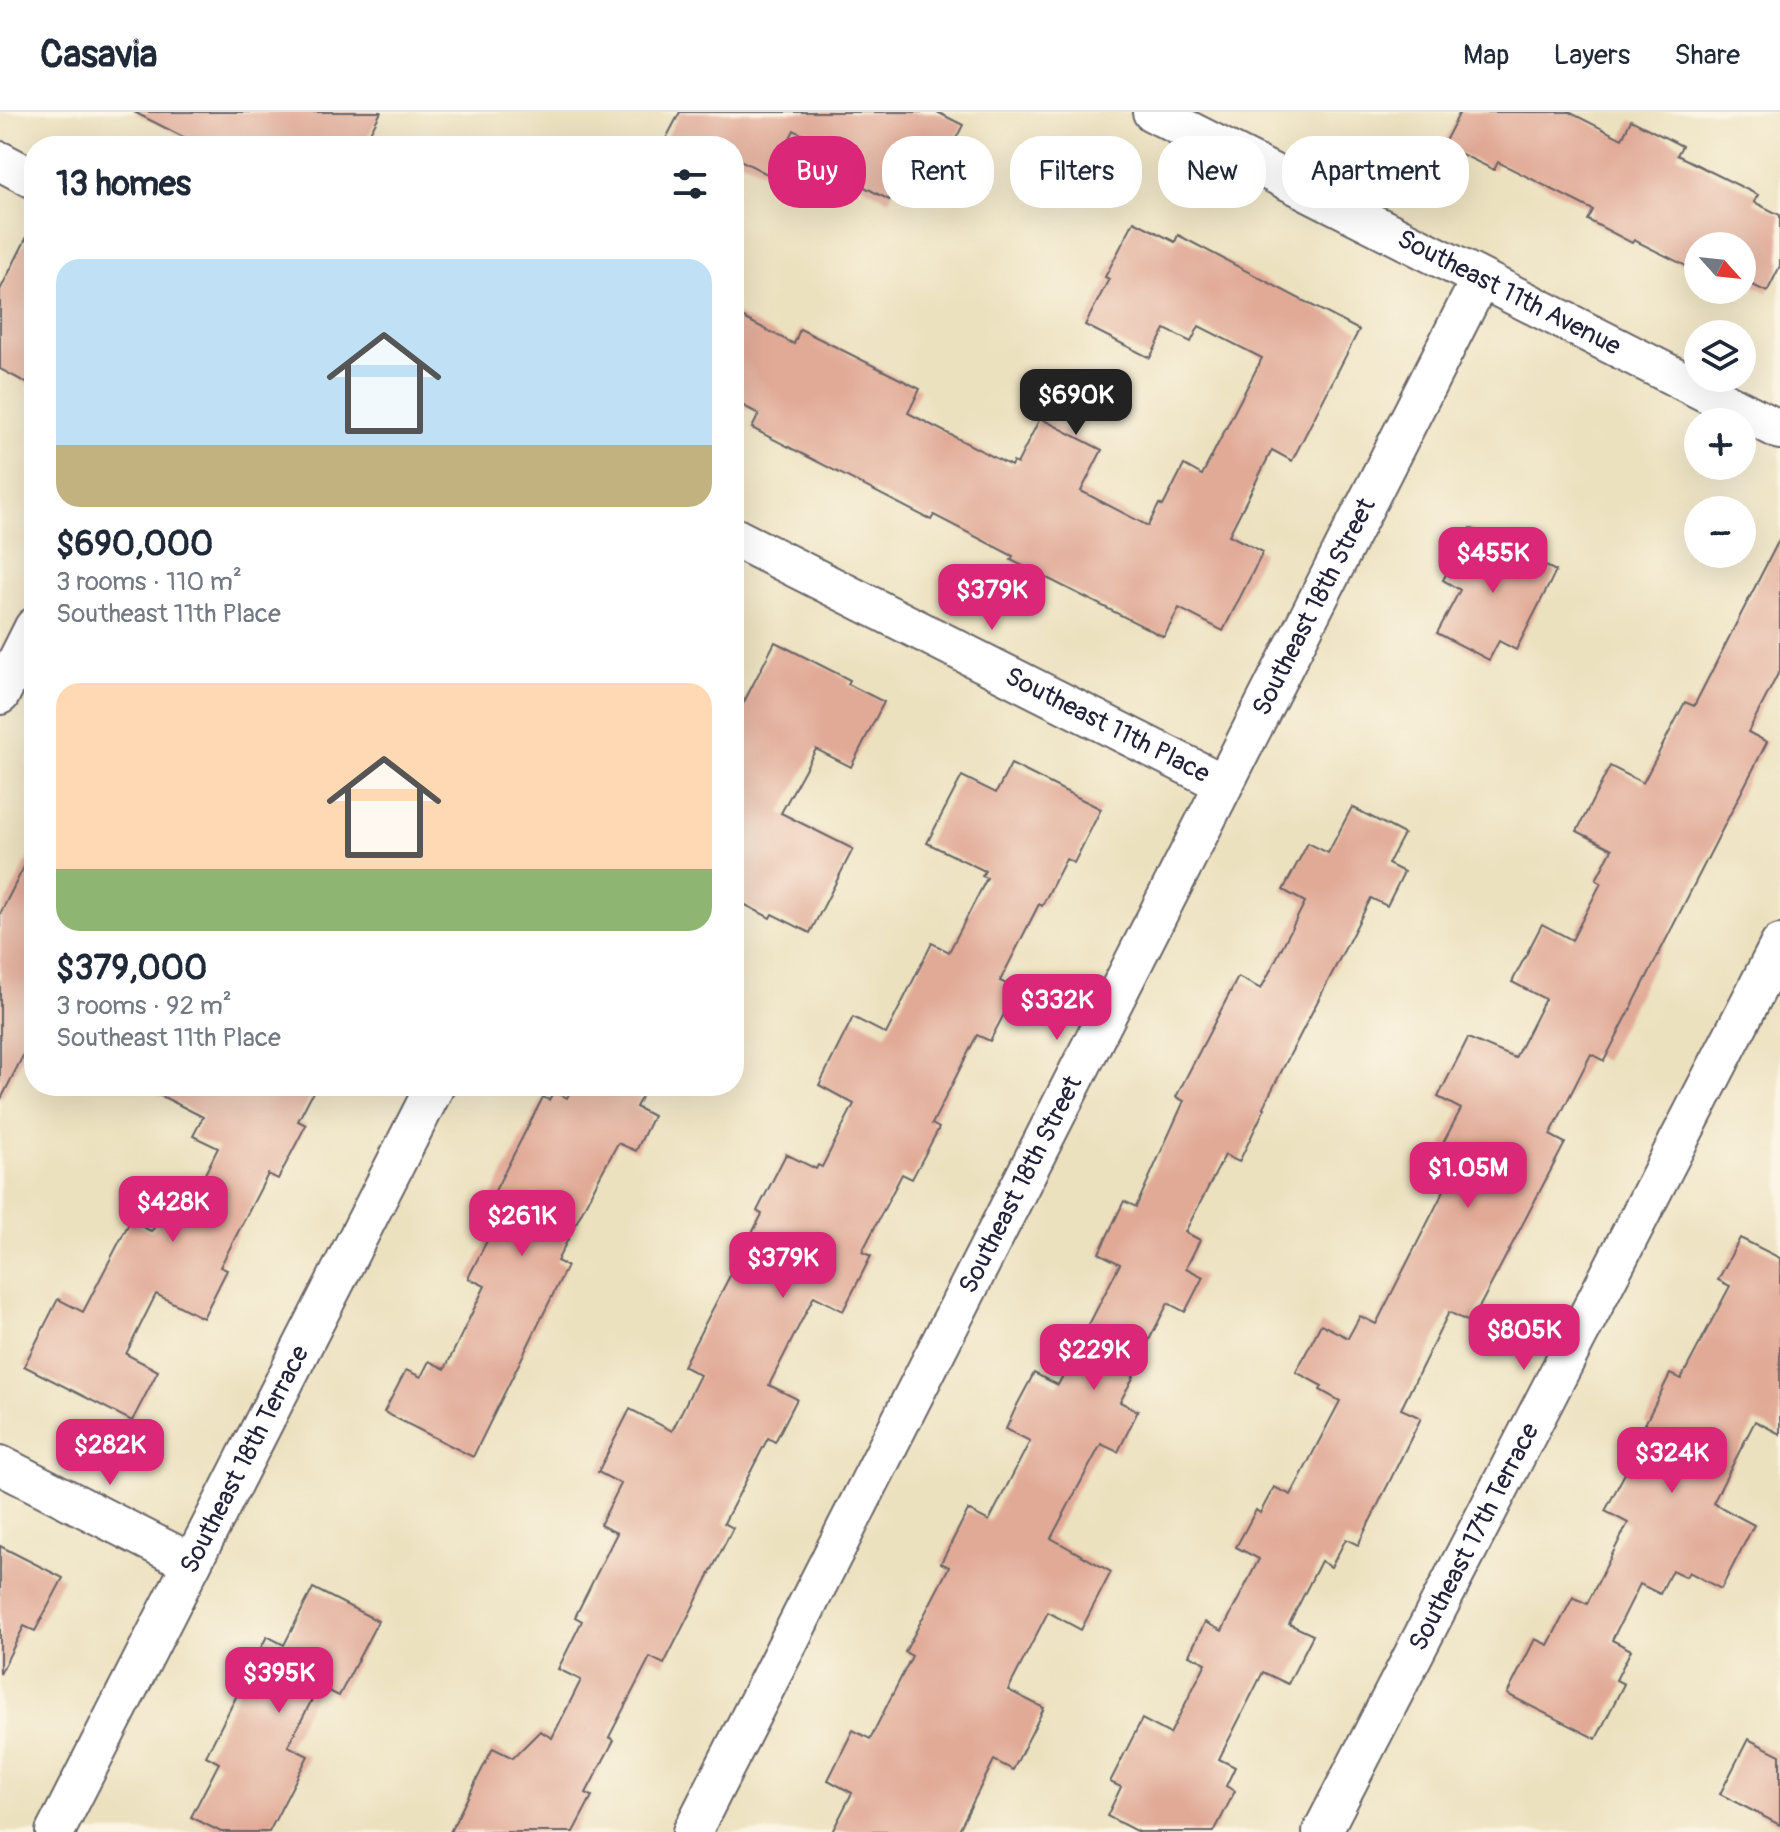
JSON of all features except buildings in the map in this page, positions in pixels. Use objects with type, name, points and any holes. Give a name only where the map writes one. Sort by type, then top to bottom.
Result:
[{"type":"street","name":"Southeast 11th Avenue","points":[[1152,112],[1780,430]]},
{"type":"street","points":[[0,161],[24,174]]},
{"type":"street","name":"Southeast 18th Street","points":[[692,1832],[1480,280]]},
{"type":"street","name":"Southeast 11th Place","points":[[744,542],[1222,783]]},
{"type":"street","points":[[0,695],[24,647]]},
{"type":"street","name":"Southeast 17th Terrace","points":[[1322,1832],[1780,944]]},
{"type":"street","name":"Southeast 18th Terrace","points":[[55,1832],[430,1096]]},
{"type":"street","points":[[0,1465],[192,1563]]}]
